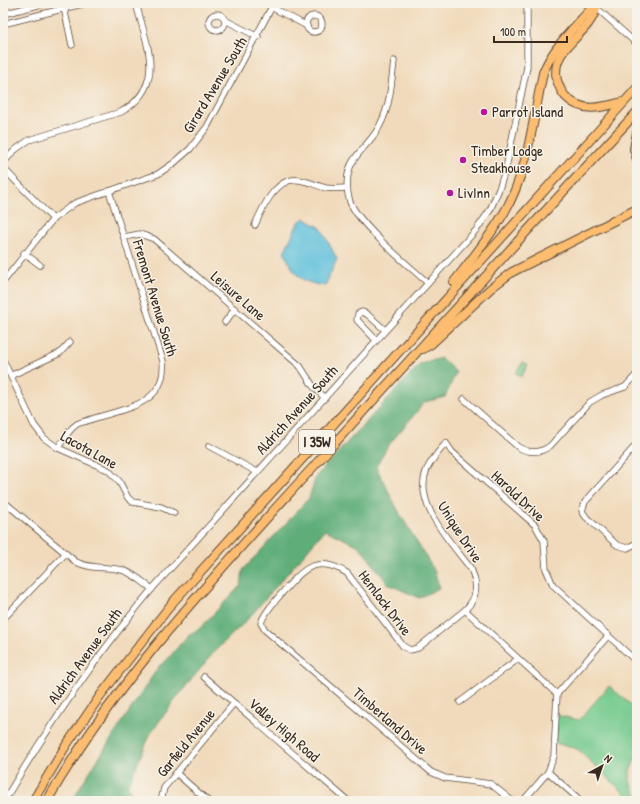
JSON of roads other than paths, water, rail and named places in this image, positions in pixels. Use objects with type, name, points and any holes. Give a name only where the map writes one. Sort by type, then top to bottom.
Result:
[{"type":"highway","points":[[596,5],[594,17],[562,52],[558,60],[556,77],[559,87],[571,102],[581,107],[591,108],[624,102]]},
{"type":"highway","points":[[414,333],[485,242],[504,212],[522,169],[543,73],[547,62],[588,11],[596,5]]},
{"type":"highway","name":"I 35W","points":[[33,801],[65,747],[100,696],[159,619],[414,333],[637,88]]},
{"type":"highway","name":"I 35W","points":[[47,801],[88,735],[124,684],[178,616],[413,356],[637,112]]},
{"type":"highway","points":[[637,138],[634,149],[637,159]]},
{"type":"highway","points":[[413,356],[431,344],[491,288],[512,272],[540,256],[637,209]]},
{"type":"street","points":[[3,14],[46,3]]},
{"type":"street","points":[[3,24],[64,6],[86,3]]},
{"type":"street","points":[[3,163],[14,150],[29,140],[121,112],[133,105],[142,95],[150,81],[151,64],[136,3]]},
{"type":"street","name":"Aldrich Avenue South","points":[[4,801],[43,735],[80,680],[121,626],[152,589],[477,229],[490,210],[499,190],[506,168],[527,67],[527,3]]},
{"type":"street","points":[[596,5],[637,44]]},
{"type":"street","points":[[64,6],[72,46]]},
{"type":"street","points":[[274,6],[306,26]]},
{"type":"street","name":"Girard Avenue South","points":[[3,282],[24,253],[53,219],[75,203],[158,174],[190,149],[207,127],[274,6]]},
{"type":"street","name":"Girard Avenue South","points":[[225,20],[258,37]]},
{"type":"street","points":[[394,61],[386,114],[376,132],[352,163],[348,175],[347,188],[350,202],[366,224],[379,239],[428,283]]},
{"type":"street","points":[[3,168],[53,219]]},
{"type":"street","points":[[254,225],[263,206],[278,187],[286,181],[298,179],[327,188],[347,188]]},
{"type":"street","name":"Fremont Avenue South","points":[[58,448],[77,424],[144,402],[154,394],[161,384],[164,373],[163,361],[109,191]]},
{"type":"street","name":"Leisure Lane","points":[[124,237],[140,234],[154,239],[300,366],[313,386],[325,398]]},
{"type":"street","points":[[24,253],[40,265]]},
{"type":"street","points":[[225,322],[235,309]]},
{"type":"street","points":[[376,340],[359,323],[357,320],[358,314],[362,312],[367,314],[385,330]]},
{"type":"street","points":[[12,375],[60,353],[70,342]]},
{"type":"street","name":"Lacota Lane","points":[[3,360],[12,375],[34,425],[44,438],[58,448],[108,470],[119,481],[128,498],[133,502],[162,507],[174,513]]},
{"type":"street","points":[[464,399],[518,447],[528,452],[537,452],[550,446],[590,402],[602,395],[625,387],[637,374]]},
{"type":"street","name":"Unique Drive","points":[[446,443],[433,458],[427,470],[424,483],[424,497],[432,516],[471,569],[475,578],[475,599],[466,610]]},
{"type":"street","name":"Harold Drive","points":[[446,443],[452,452],[535,525],[544,541],[546,569],[553,585],[637,662]]},
{"type":"street","points":[[637,444],[585,502],[582,511],[586,517],[618,545],[627,548],[637,543]]},
{"type":"street","points":[[209,446],[258,472]]},
{"type":"street","points":[[4,505],[65,554],[86,567],[122,570],[152,589]]},
{"type":"street","points":[[3,619],[65,554]]},
{"type":"street","name":"Hemlock Drive","points":[[266,630],[261,623],[264,614],[300,572],[309,567],[321,564],[335,565],[347,573],[403,646],[410,650],[418,648],[466,610]]},
{"type":"street","points":[[466,610],[557,694]]},
{"type":"street","name":"Timberland Drive","points":[[266,630],[431,772],[444,778],[491,784],[512,801]]},
{"type":"street","points":[[523,801],[548,772],[554,756],[557,694],[608,636]]},
{"type":"street","points":[[460,702],[518,659]]},
{"type":"street","name":"Valley High Road","points":[[204,677],[348,801]]},
{"type":"street","name":"Garfield Avenue","points":[[161,801],[164,788],[234,703]]},
{"type":"street","points":[[548,772],[581,801]]},
{"type":"street","points":[[176,773],[208,801]]},
{"type":"water","points":[[304,218],[321,228],[337,259],[325,286],[303,280],[298,276],[284,252],[298,223]]},
{"type":"place","name":"Parrot Island","points":[[484,112]]},
{"type":"place","name":"Timber Lodge Steakhouse","points":[[463,160]]},
{"type":"place","name":"LivInn","points":[[450,193]]}]
